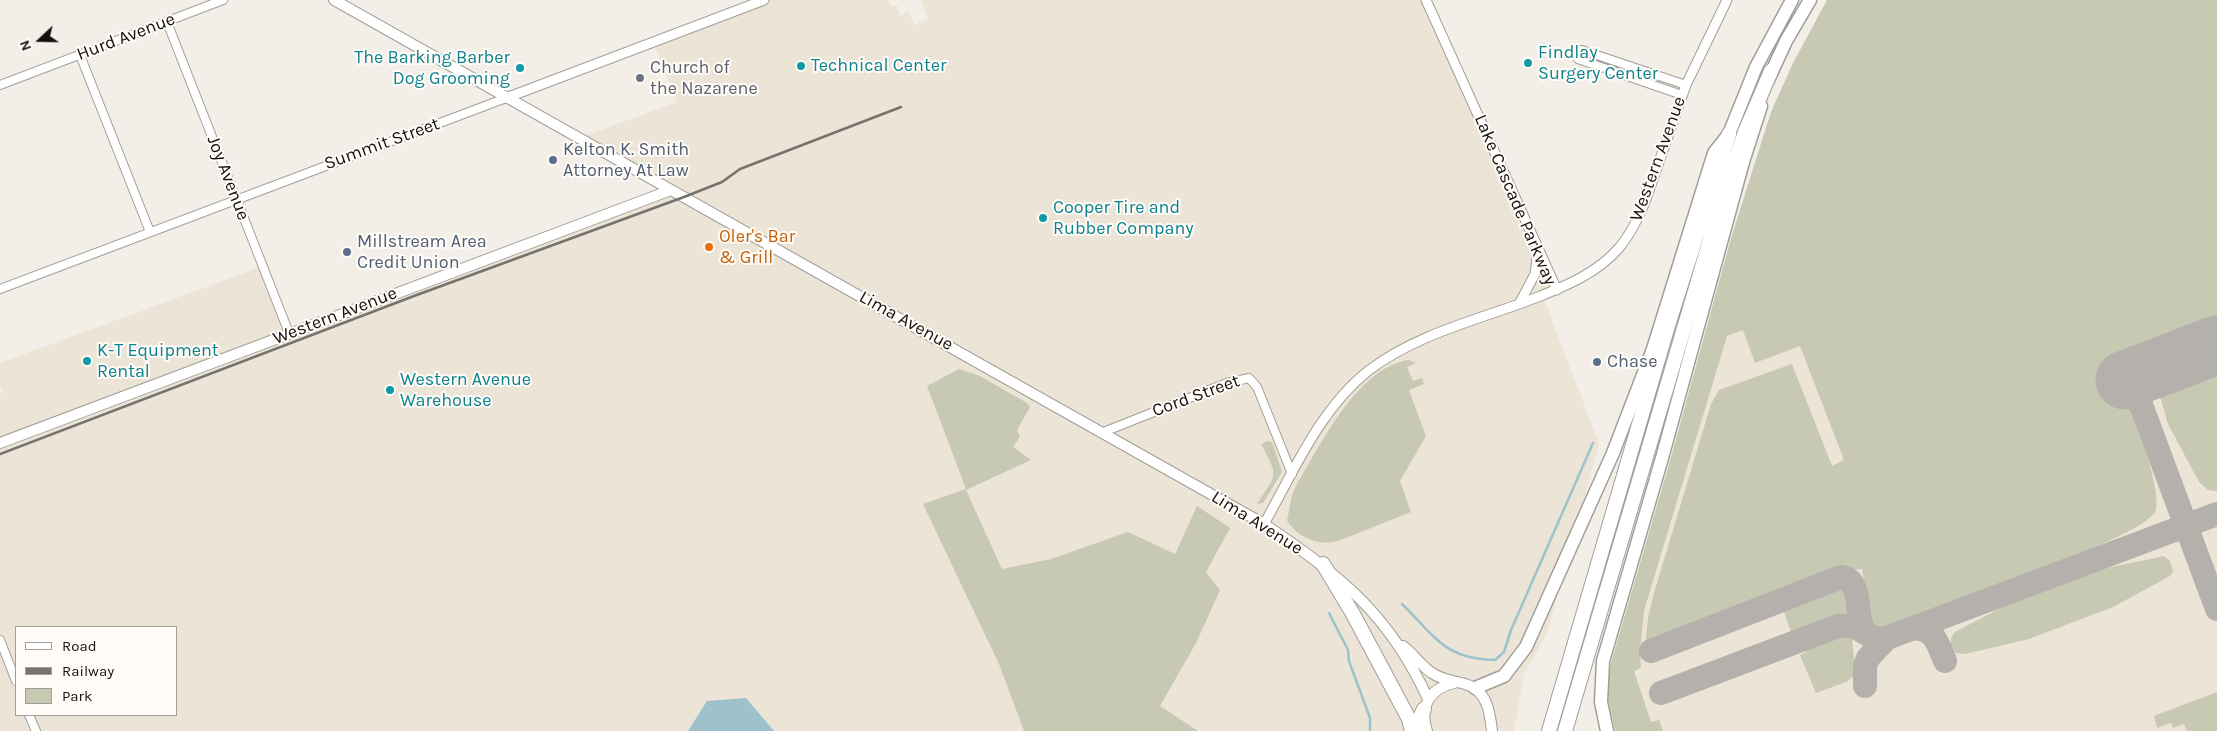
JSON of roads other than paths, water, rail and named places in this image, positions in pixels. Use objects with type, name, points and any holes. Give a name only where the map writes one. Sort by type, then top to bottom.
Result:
[{"type":"highway","points":[[1549,731],[1678,294],[1729,134],[1756,67],[1792,0]]},
{"type":"highway","points":[[1565,731],[1724,193],[1745,132],[1771,71],[1810,0]]},
{"type":"highway","points":[[1607,731],[1601,702],[1601,679],[1605,654],[1771,71]]},
{"type":"highway","points":[[1475,688],[1504,676],[1526,648],[1617,444],[1653,349],[1714,153],[1729,134]]},
{"type":"highway","points":[[1323,564],[1353,614],[1409,719],[1413,731]]},
{"type":"highway","points":[[1413,731],[1426,704]]},
{"type":"main road","name":"Lima Avenue","points":[[334,0],[1264,524],[1323,564],[1358,595],[1396,641],[1417,674],[1426,704],[1424,721],[1427,731]]},
{"type":"main road","name":"Western Avenue","points":[[0,443],[671,190]]},
{"type":"main road","points":[[1396,641],[1432,673],[1454,683],[1475,688],[1488,704],[1492,731]]},
{"type":"main road","points":[[1426,704],[1439,688],[1454,683]]},
{"type":"street","name":"Hurd Avenue","points":[[0,85],[223,0]]},
{"type":"street","name":"Summit Street","points":[[0,289],[764,0]]},
{"type":"street","name":"Lake Cascade Parkway","points":[[1264,524],[1329,412],[1341,396],[1370,370],[1408,346],[1557,290],[1426,0]]},
{"type":"street","name":"Western Avenue","points":[[1557,290],[1603,264],[1626,238],[1645,202],[1686,85],[1727,0]]},
{"type":"street","name":"Joy Avenue","points":[[167,22],[289,333]]},
{"type":"street","points":[[1582,50],[1686,85]]},
{"type":"street","points":[[80,55],[150,232]]},
{"type":"street","points":[[1578,59],[1682,95]]},
{"type":"street","points":[[1519,304],[1535,274],[1538,248]]},
{"type":"street","name":"Cord Street","points":[[1102,433],[1227,383],[1249,378],[1257,386],[1292,474]]},
{"type":"street","points":[[0,640],[15,678]]},
{"type":"street","points":[[29,716],[36,731]]},
{"type":"water","points":[[746,698],[774,731],[688,731],[707,701]]},
{"type":"waterway","points":[[1402,604],[1442,644],[1464,655],[1478,659],[1495,660],[1504,652],[1511,630],[1593,443]]},
{"type":"waterway","points":[[1329,613],[1348,650],[1349,661],[1370,718],[1370,731]]},
{"type":"railway","points":[[0,454],[414,296],[684,197],[722,182],[740,169],[901,107]]},
{"type":"place","name":"Findlay Surgery Center","points":[[1528,63]]},
{"type":"place","name":"Technical Center","points":[[801,66]]},
{"type":"place","name":"The Barking Barber Dog Grooming","points":[[520,68]]},
{"type":"place","name":"Church of the Nazarene","points":[[640,78]]},
{"type":"place","name":"Kelton K. Smith Attorney At Law","points":[[553,160]]},
{"type":"place","name":"Cooper Tire and Rubber Company","points":[[1043,218]]},
{"type":"place","name":"Oler's Bar & Grill","points":[[709,247]]},
{"type":"place","name":"Millstream Area Credit Union","points":[[347,252]]},
{"type":"place","name":"K-T Equipment Rental","points":[[87,361]]},
{"type":"place","name":"Chase","points":[[1597,362]]},
{"type":"place","name":"Western Avenue Warehouse","points":[[390,390]]}]
